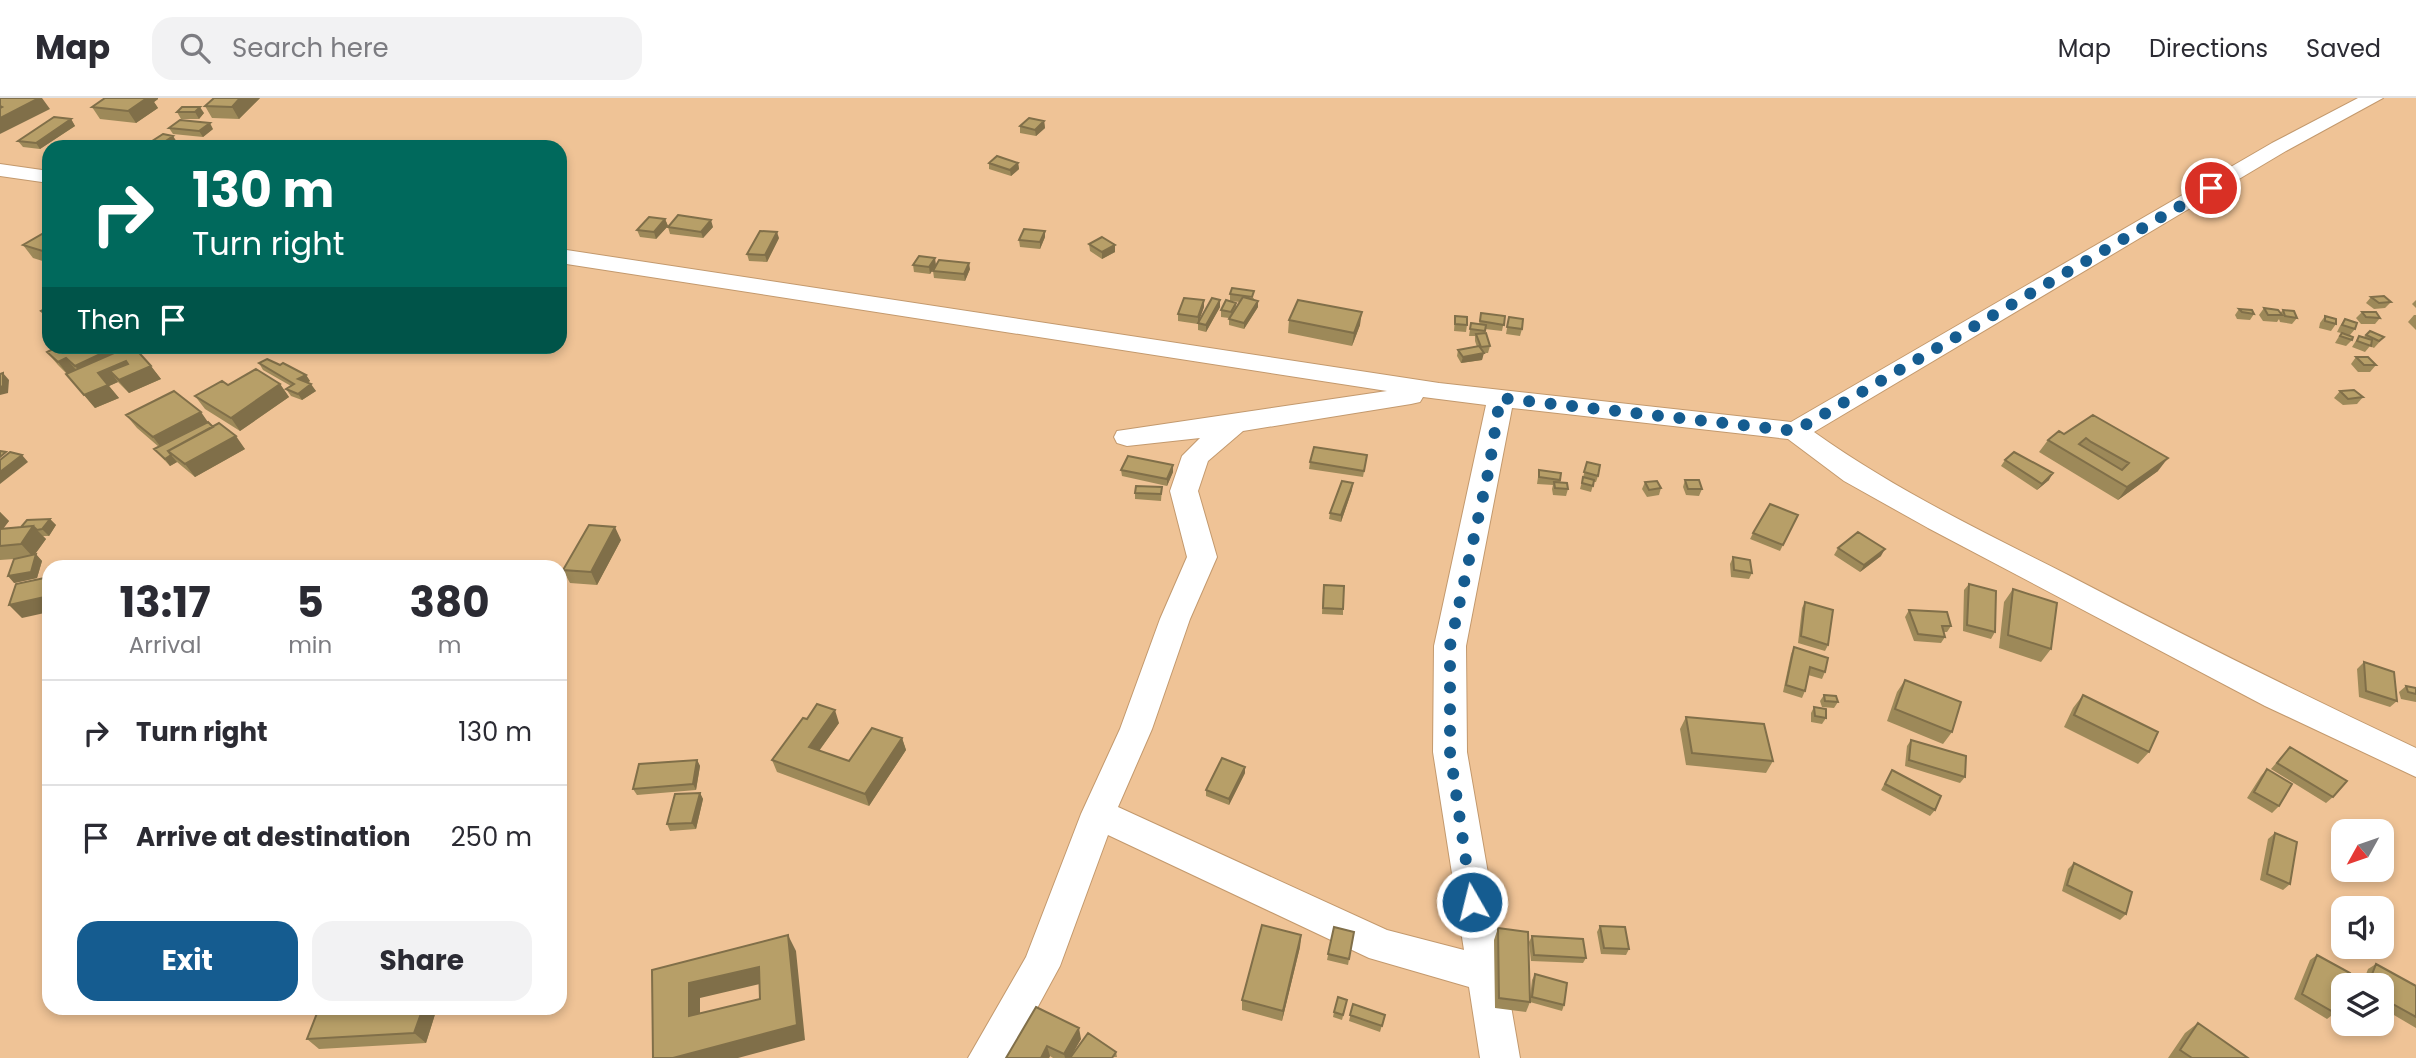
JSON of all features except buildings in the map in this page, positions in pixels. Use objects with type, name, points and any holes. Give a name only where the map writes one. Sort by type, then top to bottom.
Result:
[{"type":"street","points":[[1795,431],[2279,147],[2373,98]]},
{"type":"street","points":[[0,170],[42,176]]},
{"type":"street","points":[[567,257],[1439,391],[1795,431],[1854,474],[1938,521],[2276,698],[2416,763]]},
{"type":"street","points":[[1128,437],[1159,436],[1234,425],[1439,391]]},
{"type":"street","points":[[1500,398],[1489,469],[1450,646],[1450,752],[1500,1058]]},
{"type":"street","points":[[988,1058],[1041,965],[1098,814],[1136,729],[1175,619],[1202,557],[1184,491],[1196,456],[1234,425]]},
{"type":"street","points":[[1098,814],[1382,946],[1486,974]]},
{"type":"route","points":[[1472,902],[1450,752],[1450,646],[1489,469],[1500,398],[1795,431],[2211,188]]}]
